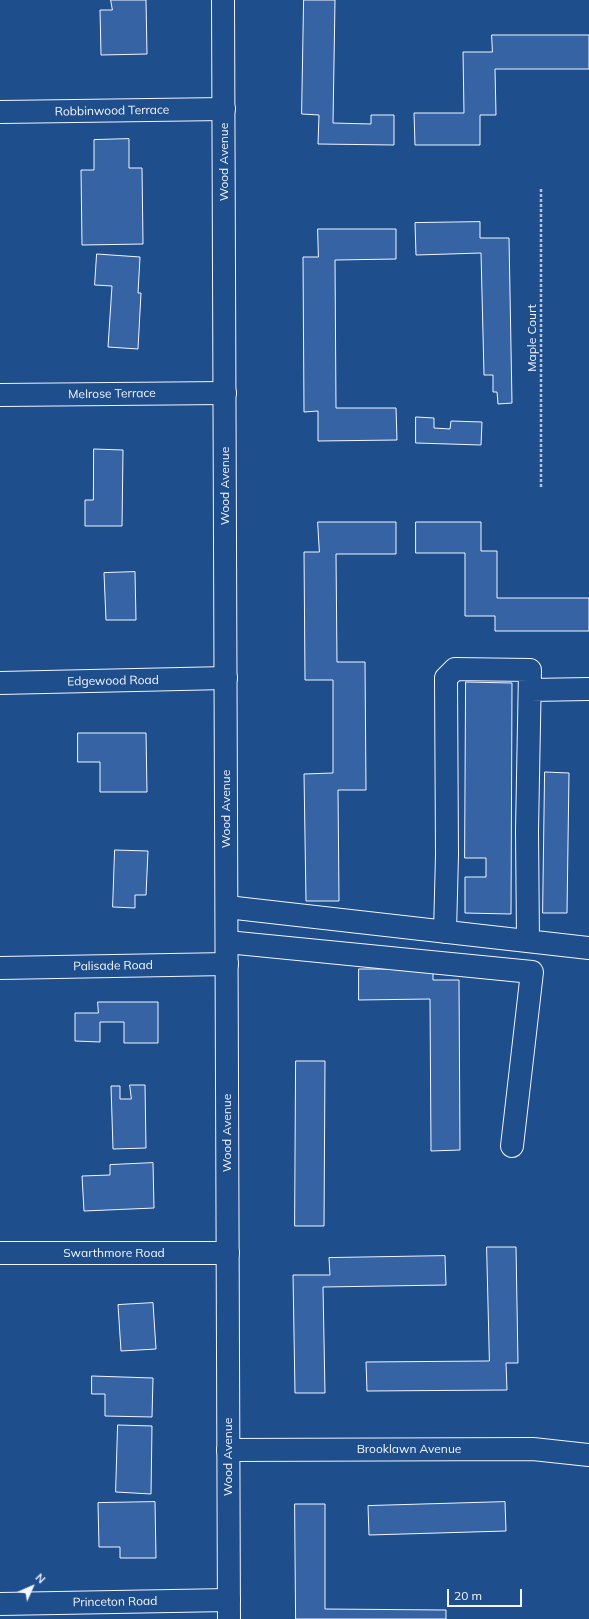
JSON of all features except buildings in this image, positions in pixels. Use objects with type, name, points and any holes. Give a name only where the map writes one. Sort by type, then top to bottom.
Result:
[{"type":"street","name":"Wood Avenue","points":[[224,0],[229,1610]]},
{"type":"street","name":"Robbinwood Terrace","points":[[0,112],[224,109]]},
{"type":"street","name":"Melrose Terrace","points":[[0,395],[225,393]]},
{"type":"street","points":[[444,932],[447,855],[446,678],[455,669],[530,670],[527,831],[528,941]]},
{"type":"street","name":"Edgewood Road","points":[[0,683],[226,678]]},
{"type":"street","points":[[530,690],[589,689]]},
{"type":"street","points":[[227,907],[589,948]]},
{"type":"street","points":[[227,942],[532,972],[512,1146]]},
{"type":"street","name":"Palisade Road","points":[[0,968],[227,964]]},
{"type":"street","name":"Swarthmore Road","points":[[0,1253],[228,1253]]},
{"type":"street","name":"Brooklawn Avenue","points":[[228,1450],[533,1449],[589,1455]]},
{"type":"street","name":"Princeton Road","points":[[0,1604],[229,1610]]},
{"type":"path","name":"Maple Court","points":[[541,189],[541,487]]}]
